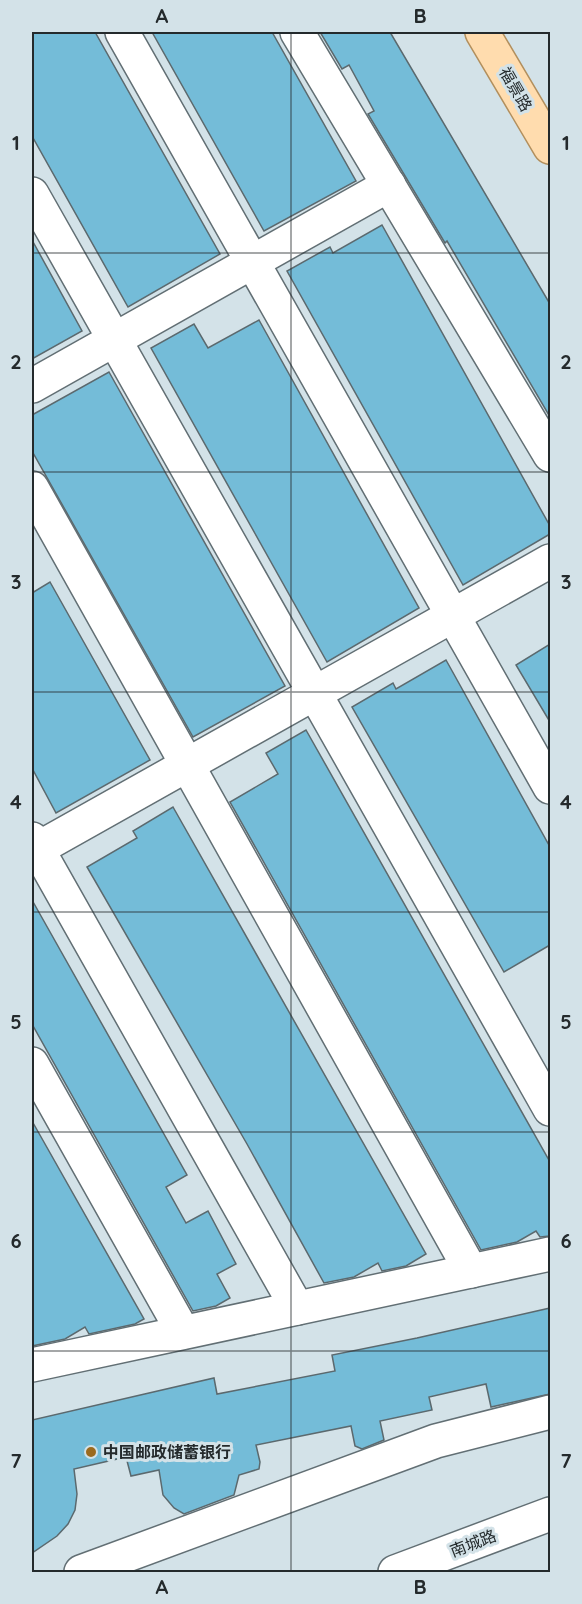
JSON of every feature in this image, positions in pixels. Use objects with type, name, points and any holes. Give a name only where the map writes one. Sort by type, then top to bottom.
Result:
[{"type":"main road","name":"福景路","points":[[483,32],[550,147]]},
{"type":"street","points":[[122,32],[550,787]]},
{"type":"street","points":[[297,32],[550,455]]},
{"type":"street","points":[[32,386],[389,185]]},
{"type":"street","points":[[32,194],[550,1109]]},
{"type":"street","points":[[32,488],[471,1271]]},
{"type":"street","points":[[297,1308],[33,847],[187,765],[550,561]]},
{"type":"street","points":[[32,1064],[183,1332]]},
{"type":"street","points":[[32,1365],[550,1254]]},
{"type":"street","points":[[81,1572],[436,1441],[550,1412]]},
{"type":"street","name":"南城路","points":[[395,1572],[550,1514]]},
{"type":"building","points":[[32,32],[95,32],[220,254],[128,307],[32,136]]},
{"type":"building","points":[[152,32],[272,32],[356,181],[264,231]]},
{"type":"building","points":[[320,32],[390,32],[550,304],[550,417],[447,241],[445,243],[368,114],[374,111],[349,65],[342,69]]},
{"type":"building","points":[[382,225],[550,526],[550,534],[463,585],[287,271],[330,247],[333,253]]},
{"type":"building","points":[[32,240],[82,331],[32,359]]},
{"type":"building","points":[[259,320],[419,608],[327,662],[151,348],[194,324],[208,348]]},
{"type":"building","points":[[109,372],[285,686],[193,737],[32,451],[32,415]]},
{"type":"building","points":[[50,582],[150,760],[56,813],[32,768],[32,593]]},
{"type":"building","points":[[550,644],[550,722],[516,665]]},
{"type":"building","points":[[446,660],[550,847],[550,945],[504,972],[352,707],[393,683],[396,689]]},
{"type":"building","points":[[306,730],[550,1162],[550,1236],[540,1237],[536,1231],[517,1242],[481,1250],[230,802],[278,774],[266,753]]},
{"type":"building","points":[[173,807],[426,1254],[406,1266],[382,1271],[378,1263],[354,1277],[324,1283],[247,1144],[87,867],[137,838],[133,831]]},
{"type":"building","points":[[32,900],[187,1175],[166,1187],[186,1223],[208,1211],[236,1264],[217,1274],[230,1298],[216,1306],[193,1311],[32,1024]]},
{"type":"building","points":[[32,1121],[144,1319],[135,1324],[89,1334],[85,1327],[65,1339],[32,1346]]},
{"type":"building","points":[[550,1308],[550,1394],[491,1407],[486,1384],[429,1397],[432,1410],[380,1421],[384,1440],[362,1449],[355,1446],[351,1426],[256,1445],[260,1462],[259,1469],[239,1475],[234,1495],[184,1514],[174,1508],[163,1495],[159,1470],[131,1476],[126,1457],[74,1469],[77,1494],[75,1510],[68,1524],[57,1536],[32,1553],[32,1420],[214,1378],[217,1394],[335,1371],[332,1355]]},
{"type":"place","name":"中国邮政储蓄银行","points":[[91,1452]]}]
